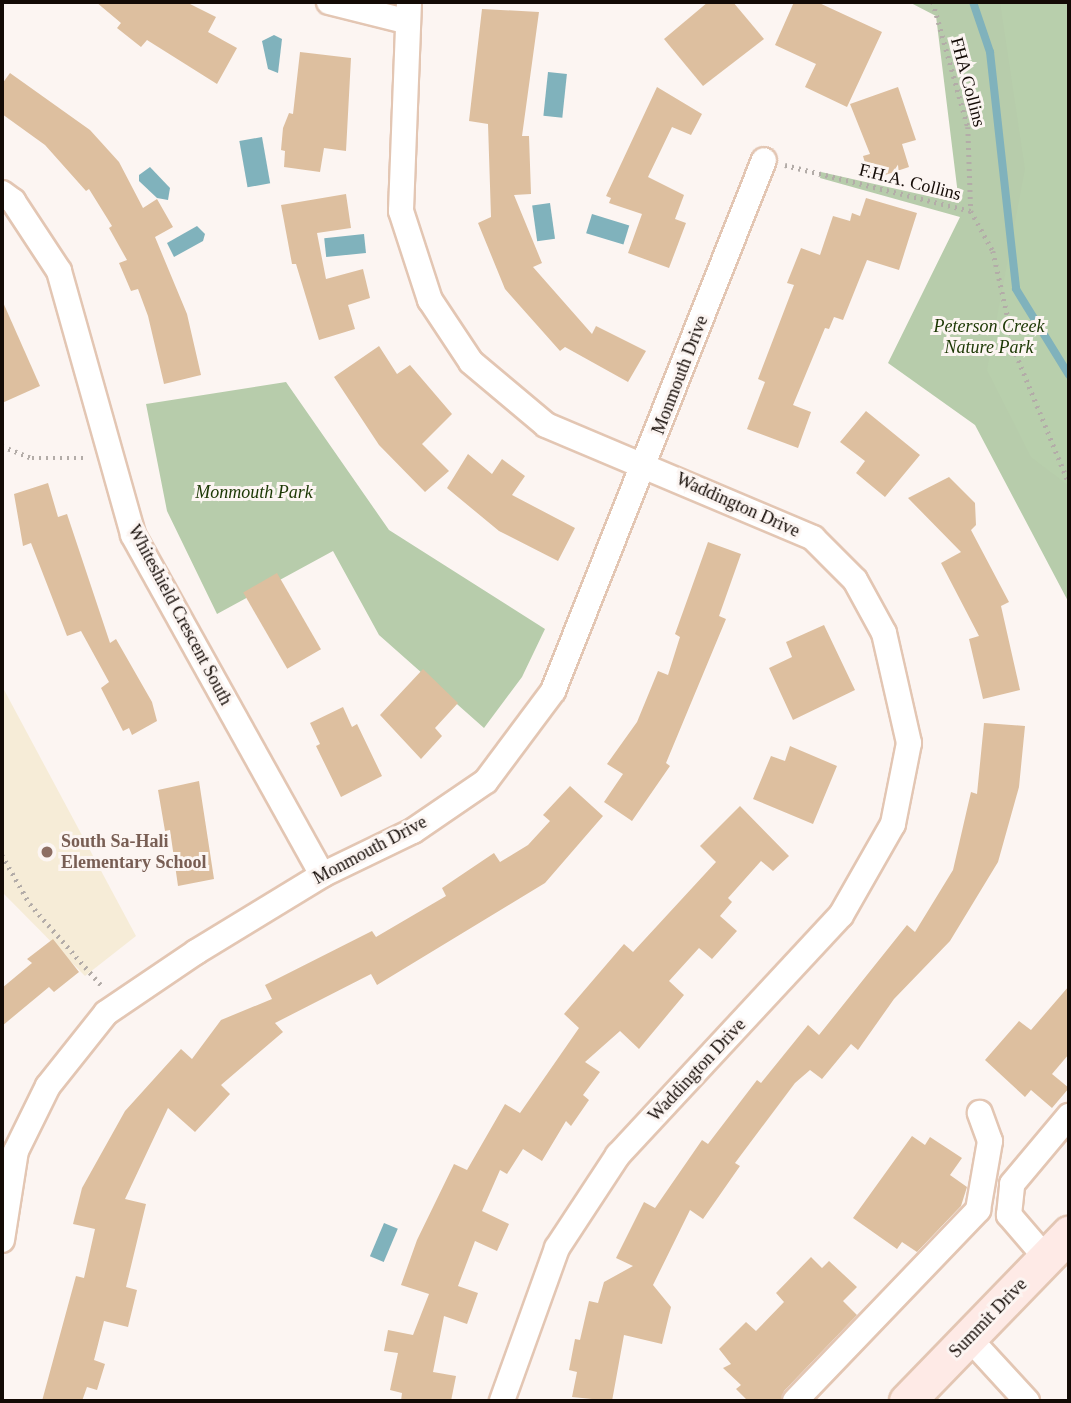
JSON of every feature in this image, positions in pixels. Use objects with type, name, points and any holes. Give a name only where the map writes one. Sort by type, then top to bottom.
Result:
[{"type":"main road","name":"Summit Drive","points":[[907,1401],[1057,1246]]},
{"type":"street","points":[[329,2],[407,12]]},
{"type":"street","name":"Waddington Drive","points":[[407,12],[401,211],[430,300],[471,362],[546,425],[646,464],[813,538],[855,580],[884,634],[909,743],[893,824],[841,915],[618,1155],[557,1248],[502,1401]]},
{"type":"street","name":"Monmouth Drive","points":[[2,1240],[16,1151],[48,1086],[106,1013],[322,875],[412,831],[486,780],[553,691],[646,464],[764,160]]},
{"type":"street","name":"Whiteshield Crescent South","points":[[2,192],[13,201],[59,271],[133,535],[322,875]]},
{"type":"street","points":[[795,1401],[978,1210],[990,1141],[980,1113]]},
{"type":"street","points":[[1057,1246],[1009,1215],[1012,1184],[1069,1116]]},
{"type":"street","points":[[969,1338],[1027,1401]]},
{"type":"path","name":"FHA Collins","points":[[933,2],[968,127],[971,211]]},
{"type":"path","name":"F.H.A. Collins","points":[[764,160],[971,211],[993,251],[1016,354],[1069,483]]},
{"type":"path","points":[[2,446],[32,458],[72,459]]},
{"type":"path","points":[[2,855],[30,904],[118,1004]]},
{"type":"shaded area","name":"South Sa-Hali Elementary School","points":[[2,686],[136,936],[85,976],[2,892]]},
{"type":"green space","name":"Peterson Creek Nature Park","points":[[909,2],[1069,2],[1069,603],[975,425],[888,363],[960,217],[820,178],[821,172],[959,203],[936,16]]},
{"type":"green space","points":[[1000,2],[1069,2],[1069,486],[1031,457],[987,370],[1025,169]]},
{"type":"green space","name":"Monmouth Park","points":[[286,382],[389,530],[545,629],[522,677],[484,728],[379,635],[333,551],[217,614],[167,511],[146,404]]},
{"type":"water","points":[[274,35],[282,39],[278,73],[268,69],[262,41]]},
{"type":"water","points":[[548,72],[567,74],[562,118],[543,116]]},
{"type":"water","points":[[262,137],[270,183],[248,187],[239,141]]},
{"type":"water","points":[[150,167],[170,188],[168,200],[157,198],[139,181],[139,175]]},
{"type":"water","points":[[550,203],[555,239],[537,241],[532,206]]},
{"type":"water","points":[[592,214],[629,225],[623,245],[586,233]]},
{"type":"water","points":[[197,226],[205,234],[203,241],[174,257],[167,243]]},
{"type":"water","points":[[364,234],[366,253],[326,257],[324,238]]},
{"type":"water","points":[[384,1223],[398,1229],[384,1262],[370,1256]]},
{"type":"building","points":[[96,2],[186,2],[216,17],[208,32],[237,48],[217,84],[147,40],[141,47],[117,28],[121,23]]},
{"type":"building","points":[[708,2],[733,2],[764,39],[703,86],[664,39]]},
{"type":"building","points":[[794,2],[817,2],[882,32],[847,107],[805,87],[816,64],[775,45]]},
{"type":"building","points":[[482,9],[539,12],[522,136],[529,136],[531,194],[514,195],[542,263],[533,267],[592,334],[596,326],[646,351],[628,382],[565,347],[560,351],[505,289],[478,223],[491,217],[488,124],[469,121]]},
{"type":"building","points":[[300,52],[351,58],[346,151],[324,148],[320,172],[284,167],[285,151],[281,150],[283,128],[289,113],[293,114]]},
{"type":"building","points":[[10,73],[90,130],[119,162],[143,208],[157,199],[173,227],[155,237],[187,314],[201,375],[164,384],[148,316],[138,289],[131,291],[119,263],[127,260],[109,228],[112,226],[89,189],[86,191],[45,145],[2,114],[2,84]]},
{"type":"building","points":[[657,87],[702,114],[691,135],[672,127],[648,177],[684,195],[675,219],[686,223],[669,268],[628,253],[642,214],[609,203],[611,198],[606,196]]},
{"type":"building","points":[[898,87],[916,140],[902,144],[909,167],[870,180],[863,156],[870,154],[850,104]]},
{"type":"building","points":[[346,194],[351,228],[317,233],[326,279],[363,269],[370,298],[348,305],[355,329],[319,340],[296,264],[292,264],[281,205]]},
{"type":"building","points":[[866,198],[917,213],[899,270],[867,260],[843,320],[834,317],[829,329],[825,328],[793,405],[811,412],[798,448],[747,429],[765,382],[758,379],[794,285],[787,283],[801,248],[820,255],[833,216],[850,221],[852,213],[860,216]]},
{"type":"building","points":[[2,300],[40,386],[2,403]]},
{"type":"building","points":[[379,346],[397,374],[410,365],[452,414],[422,444],[449,471],[425,492],[379,445],[334,377]]},
{"type":"building","points":[[866,411],[920,455],[885,497],[856,473],[865,461],[840,442]]},
{"type":"building","points":[[468,454],[492,474],[502,459],[525,476],[512,495],[575,528],[558,561],[499,531],[447,488]]},
{"type":"building","points":[[949,477],[975,503],[976,525],[971,530],[1009,602],[1001,606],[1020,690],[983,699],[969,639],[979,636],[941,563],[961,552],[908,498]]},
{"type":"building","points":[[48,483],[58,517],[67,514],[110,643],[116,639],[152,702],[157,721],[132,735],[129,728],[123,731],[101,688],[109,682],[81,631],[67,636],[31,543],[23,546],[14,494]]},
{"type":"building","points":[[708,542],[741,554],[719,616],[726,619],[666,763],[670,766],[632,821],[604,802],[623,774],[607,764],[637,722],[658,671],[668,675],[680,637],[675,634]]},
{"type":"building","points":[[277,573],[321,649],[287,669],[243,592]]},
{"type":"building","points":[[824,625],[855,690],[793,720],[769,668],[792,657],[786,642]]},
{"type":"building","points":[[423,669],[458,703],[435,728],[442,736],[421,759],[380,715]]},
{"type":"building","points":[[343,707],[352,727],[357,724],[382,776],[341,797],[316,746],[320,744],[310,723]]},
{"type":"building","points":[[984,723],[1025,726],[1019,787],[998,862],[950,941],[894,999],[858,1050],[851,1044],[822,1079],[810,1070],[795,1083],[735,1163],[740,1166],[703,1219],[690,1210],[653,1285],[671,1307],[662,1344],[624,1335],[612,1401],[572,1397],[577,1372],[569,1370],[575,1339],[580,1340],[589,1301],[598,1303],[604,1282],[633,1266],[616,1258],[644,1202],[655,1208],[702,1140],[708,1144],[757,1080],[761,1083],[808,1025],[819,1035],[907,925],[915,932],[953,870],[971,792],[977,794]]},
{"type":"building","points":[[790,746],[837,766],[813,824],[753,799],[771,756],[785,761]]},
{"type":"building","points":[[199,781],[214,879],[178,886],[170,830],[165,831],[158,790]]},
{"type":"building","points":[[570,786],[603,816],[545,883],[377,985],[371,974],[275,1023],[283,1032],[221,1085],[230,1094],[195,1132],[168,1108],[125,1199],[146,1204],[126,1287],[137,1290],[128,1327],[104,1321],[94,1360],[105,1364],[97,1390],[87,1387],[82,1401],[42,1401],[76,1276],[84,1278],[95,1229],[73,1224],[82,1188],[125,1111],[181,1049],[192,1059],[221,1020],[272,999],[265,985],[372,931],[376,937],[446,896],[442,888],[494,853],[500,862],[528,845],[550,821],[543,815]]},
{"type":"building","points":[[740,806],[789,856],[773,871],[761,861],[728,898],[732,902],[720,916],[737,931],[712,959],[699,948],[669,981],[684,995],[639,1049],[620,1031],[585,1062],[600,1072],[583,1095],[589,1100],[571,1126],[566,1121],[542,1161],[523,1149],[507,1174],[500,1170],[482,1211],[509,1224],[497,1251],[475,1241],[458,1286],[478,1293],[467,1324],[444,1316],[433,1372],[456,1376],[451,1401],[401,1401],[402,1393],[390,1390],[398,1353],[384,1351],[388,1330],[413,1335],[429,1294],[401,1285],[417,1240],[454,1164],[467,1170],[505,1104],[520,1113],[579,1028],[564,1014],[624,944],[633,952],[716,862],[700,846]]},
{"type":"building","points":[[53,939],[79,972],[54,992],[49,987],[2,1026],[2,988],[32,963],[27,959]]},
{"type":"building","points":[[1069,986],[1069,1054],[1052,1074],[1069,1088],[1052,1108],[1031,1090],[1025,1097],[985,1060],[1019,1021],[1031,1030]]},
{"type":"building","points":[[912,1136],[925,1145],[930,1137],[962,1158],[950,1175],[967,1187],[961,1206],[917,1252],[902,1242],[897,1249],[853,1218]]},
{"type":"building","points":[[811,1257],[822,1268],[829,1261],[857,1287],[843,1301],[857,1315],[784,1391],[781,1401],[748,1401],[736,1389],[741,1385],[723,1368],[731,1364],[719,1349],[746,1322],[756,1331],[784,1302],[776,1293]]},
{"type":"waterway","points":[[973,2],[990,52],[1016,289],[1069,375]]},
{"type":"place","name":"South Sa-Hali Elementary School","points":[[47,852]]}]
